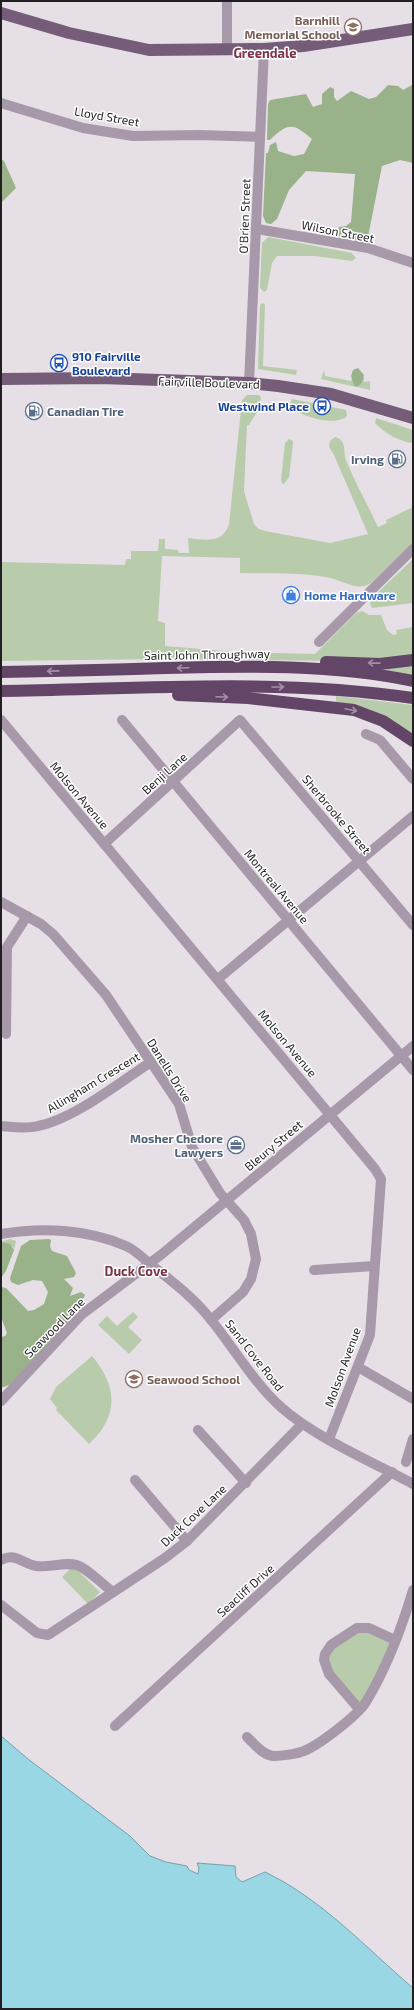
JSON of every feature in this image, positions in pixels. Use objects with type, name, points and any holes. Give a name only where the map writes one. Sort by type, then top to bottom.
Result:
[{"type":"highway","points":[[222,667],[314,662],[386,664],[413,660]]},
{"type":"highway","name":"Saint John Throughway","points":[[1,672],[222,667],[316,669],[413,680]]},
{"type":"highway","points":[[1,691],[226,687],[314,688],[413,698]]},
{"type":"highway","points":[[99,690],[248,698],[338,707],[374,716],[402,732],[413,741]]},
{"type":"main road","points":[[1,13],[69,33],[149,50],[227,48],[264,49],[303,46],[413,29]]},
{"type":"main road","name":"Fairville Boulevard","points":[[1,379],[101,378],[249,383],[331,394],[413,418]]},
{"type":"street","points":[[227,1],[227,48]]},
{"type":"street","name":"O'Brien Street","points":[[249,383],[264,49]]},
{"type":"street","name":"Lloyd Street","points":[[1,103],[83,128],[133,136],[200,135],[260,137]]},
{"type":"street","name":"Wilson Street","points":[[257,230],[368,248],[413,263]]},
{"type":"street","points":[[318,642],[413,549]]},
{"type":"street","name":"Molson Avenue","points":[[1,720],[376,1169],[381,1179],[370,1335],[329,1439]]},
{"type":"street","name":"Montreal Avenue","points":[[122,720],[413,1070]]},
{"type":"street","name":"Benji Lane","points":[[104,844],[174,782],[240,720]]},
{"type":"street","name":"Sherbrooke Street","points":[[240,720],[413,925]]},
{"type":"street","points":[[366,734],[380,740],[413,779]]},
{"type":"street","points":[[218,980],[413,816]]},
{"type":"street","name":"Danells Drive","points":[[1,902],[41,924],[53,934],[106,995],[179,1104],[192,1147],[220,1194],[244,1220],[251,1234],[256,1259],[251,1279],[243,1292],[211,1320]]},
{"type":"street","points":[[6,1034],[7,947],[27,916]]},
{"type":"street","name":"Bleury Street","points":[[150,1263],[413,1046]]},
{"type":"street","name":"Allingham Crescent","points":[[1,1126],[36,1127],[48,1124],[95,1099],[151,1062]]},
{"type":"street","name":"Sand Cove Road","points":[[1,1234],[23,1231],[54,1230],[101,1238],[133,1250],[183,1289],[211,1320],[264,1390],[282,1408],[302,1424],[413,1484]]},
{"type":"street","name":"Seawood Lane","points":[[1,1401],[81,1315],[150,1263]]},
{"type":"street","points":[[314,1270],[374,1266]]},
{"type":"street","points":[[358,1368],[413,1399]]},
{"type":"street","name":"Duck Cove Lane","points":[[1,1605],[38,1633],[48,1634],[165,1558],[187,1541],[246,1483],[302,1424]]},
{"type":"street","points":[[198,1430],[246,1483]]},
{"type":"street","points":[[406,1462],[413,1438]]},
{"type":"street","name":"Seacliff Drive","points":[[115,1726],[392,1472]]},
{"type":"street","points":[[135,1480],[187,1541]]},
{"type":"street","points":[[1,1560],[19,1558],[34,1566],[54,1567],[69,1563],[80,1566],[113,1592]]},
{"type":"street","points":[[247,1737],[262,1750],[273,1756],[304,1751],[336,1731],[365,1704],[380,1676],[413,1590]]},
{"type":"street","points":[[359,1709],[329,1674],[324,1660],[325,1654],[332,1645],[357,1628],[370,1628],[395,1640]]},
{"type":"green space","points":[[413,81],[413,163],[400,160],[382,166],[367,242],[338,236],[337,234],[339,227],[346,226],[351,222],[355,174],[306,171],[289,190],[277,219],[271,224],[266,223],[263,216],[266,153],[268,153],[270,145],[276,142],[278,151],[294,156],[304,154],[312,139],[301,130],[287,127],[270,140],[267,140],[268,104],[270,100],[306,94],[313,107],[322,104],[322,94],[330,87],[334,89],[334,97],[337,101],[351,91],[369,99],[376,97],[388,85],[398,86],[403,90],[412,85]]},
{"type":"green space","points":[[1,159],[4,161],[16,188],[1,203]]},
{"type":"green space","points":[[268,237],[352,253],[356,258],[352,261],[315,256],[277,256],[272,263],[267,290],[264,292],[260,288],[262,243]]},
{"type":"green space","points":[[263,303],[265,305],[263,366],[297,370],[296,375],[258,369],[260,305]]},
{"type":"green space","points":[[358,368],[364,375],[362,383],[357,387],[354,385],[351,376],[353,370]]},
{"type":"green space","points":[[324,370],[325,376],[351,381],[352,378],[356,387],[321,379]]},
{"type":"green space","points":[[364,375],[364,382],[370,381],[370,390],[357,387],[362,383]]},
{"type":"green space","points":[[247,395],[259,395],[261,398],[259,409],[249,425],[247,425],[244,491],[254,524],[259,529],[330,543],[368,534],[334,455],[329,447],[330,441],[335,437],[339,438],[343,443],[346,460],[357,486],[378,527],[387,523],[386,520],[413,507],[413,543],[371,583],[361,586],[351,585],[319,576],[240,573],[240,558],[162,556],[158,621],[165,623],[165,646],[238,652],[315,654],[356,613],[362,611],[369,615],[381,615],[387,630],[393,635],[397,634],[396,630],[413,627],[413,657],[345,661],[164,659],[1,661],[1,562],[125,565],[126,559],[131,559],[131,551],[158,551],[159,539],[165,539],[165,549],[178,550],[179,553],[189,553],[188,538],[207,540],[218,538],[222,535],[229,524],[242,400]]},
{"type":"green space","points":[[292,399],[346,410],[347,416],[335,421],[317,419],[300,413],[294,409],[290,404]]},
{"type":"green space","points":[[376,418],[413,430],[413,443],[397,439],[383,430],[375,423]]},
{"type":"green space","points":[[289,439],[293,441],[293,444],[289,477],[283,485],[281,480],[285,443]]},
{"type":"green space","points":[[413,559],[413,603],[372,608],[370,603],[372,598]]},
{"type":"green space","points":[[413,665],[413,677],[387,672],[387,667]]},
{"type":"green space","points":[[336,696],[413,705],[413,736],[336,703]]},
{"type":"green space","points":[[10,1239],[16,1241],[14,1250],[13,1247],[1,1242]]},
{"type":"green space","points":[[30,1240],[51,1240],[50,1246],[52,1251],[67,1256],[76,1273],[74,1277],[64,1279],[73,1288],[70,1296],[81,1292],[85,1295],[77,1311],[22,1374],[9,1385],[1,1388],[1,1337],[5,1336],[7,1333],[1,1317],[1,1287],[6,1288],[28,1311],[34,1310],[44,1304],[48,1292],[42,1281],[33,1280],[18,1285],[11,1282],[10,1278],[21,1246]]},
{"type":"green space","points":[[1,1242],[10,1244],[14,1250],[6,1271],[1,1278]]},
{"type":"green space","points":[[133,1312],[138,1317],[128,1327],[142,1340],[129,1354],[98,1325],[107,1316],[117,1326]]},
{"type":"green space","points":[[92,1356],[107,1379],[112,1401],[106,1423],[89,1444],[56,1410],[57,1408],[50,1399],[56,1387]]},
{"type":"green space","points":[[73,1566],[100,1592],[88,1604],[62,1577]]},
{"type":"green space","points":[[357,1628],[395,1640],[359,1709],[329,1674],[325,1654]]},
{"type":"water","points":[[1,1736],[28,1759],[130,1836],[150,1856],[166,1862],[187,1866],[189,1870],[198,1874],[199,1868],[197,1863],[235,1866],[236,1877],[242,1882],[265,1872],[306,1896],[343,1925],[413,1988],[413,2009],[1,2009]]},
{"type":"place","name":"Barnhill Memorial School","points":[[353,27]]},
{"type":"place","name":"910 Fairville Boulevard","points":[[59,363]]},
{"type":"place","name":"Westwind Place","points":[[322,406]]},
{"type":"place","name":"Canadian Tire","points":[[34,411]]},
{"type":"place","name":"Irving","points":[[397,459]]},
{"type":"place","name":"Home Hardware","points":[[291,595]]},
{"type":"place","name":"Mosher Chedore Lawyers","points":[[236,1145]]},
{"type":"place","name":"Seawood School","points":[[134,1379]]},
{"type":"district","name":"Greendale","points":[[265,53]]},
{"type":"district","name":"Duck Cove","points":[[136,1271]]}]
